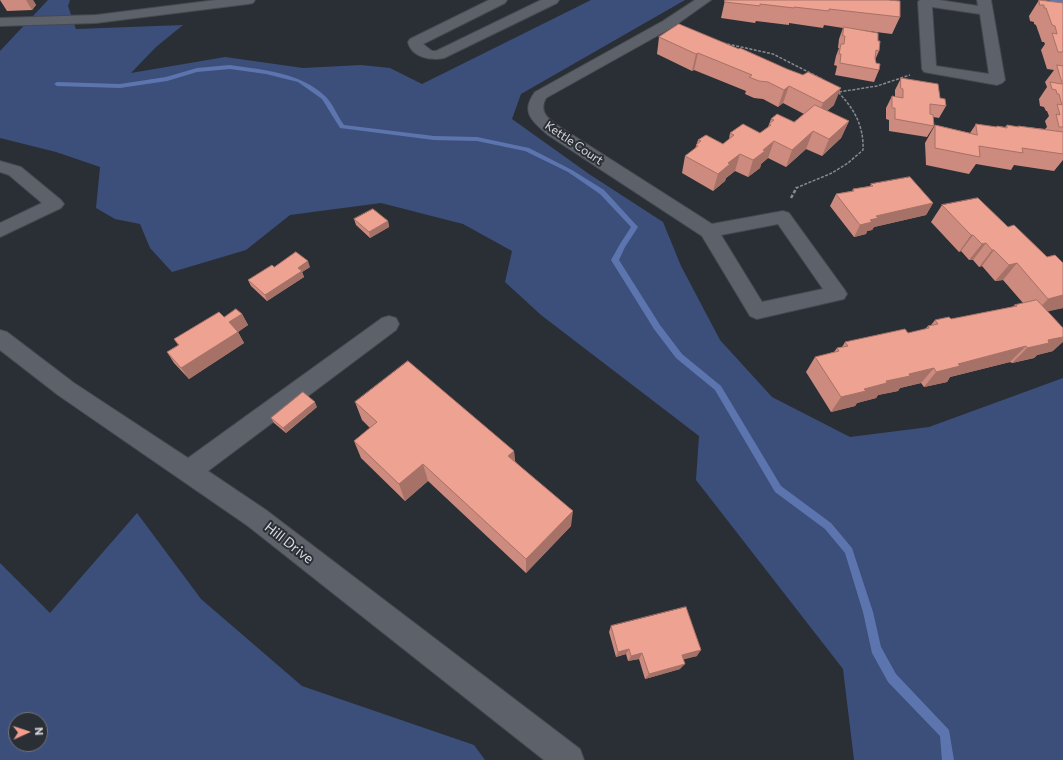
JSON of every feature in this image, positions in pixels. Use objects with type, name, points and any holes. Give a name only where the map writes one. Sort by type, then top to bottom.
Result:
[{"type":"main road","points":[[1056,0],[1063,1]]},
{"type":"street","points":[[0,22],[96,19],[248,0]]},
{"type":"street","points":[[500,0],[415,42],[416,46],[429,55],[439,55],[552,0]]},
{"type":"street","name":"Kettle Court","points":[[704,0],[668,24],[540,95],[535,102],[535,112],[542,122],[554,131],[709,231],[757,311],[837,294],[783,217]]},
{"type":"street","points":[[925,2],[985,5],[997,80],[929,69],[925,2]]},
{"type":"street","points":[[0,166],[15,171],[55,204],[0,231]]},
{"type":"street","points":[[709,231],[783,217]]},
{"type":"street","points":[[189,471],[389,324]]},
{"type":"street","name":"Hill Drive","points":[[0,338],[66,389],[257,518],[569,760]]},
{"type":"path","points":[[720,42],[773,54],[827,83]]},
{"type":"path","points":[[839,92],[876,86],[929,69]]},
{"type":"path","points":[[783,217],[796,187],[814,182],[834,172],[850,163],[863,150],[864,136],[859,121],[839,92],[833,87]]},
{"type":"shaded area","points":[[48,0],[70,0],[68,6],[76,29],[183,25],[156,47],[131,73],[225,57],[303,68],[361,65],[390,68],[422,84],[591,0],[685,0],[521,94],[512,119],[589,174],[663,222],[681,266],[720,340],[772,397],[850,437],[929,427],[1063,378],[1063,760],[854,760],[843,669],[696,480],[699,436],[541,315],[505,282],[512,251],[463,224],[381,203],[290,215],[246,250],[172,272],[150,248],[140,224],[115,219],[96,208],[100,167],[56,152],[0,138],[0,51]]},
{"type":"shaded area","points":[[137,513],[201,599],[302,686],[474,745],[485,760],[0,760],[0,563],[50,613]]},
{"type":"building","points":[[725,0],[900,1],[900,17],[829,9],[829,11],[760,4],[760,6],[725,2]]},
{"type":"building","points":[[1039,0],[1063,3],[1063,52],[1058,52],[1052,33],[1057,34],[1055,26],[1052,25],[1046,8],[1044,8],[1044,5],[1040,5]]},
{"type":"building","points":[[679,24],[803,75],[808,72],[841,88],[823,103],[789,86],[784,90],[768,82],[759,81],[749,77],[752,75],[698,53],[696,54],[659,37]]},
{"type":"building","points":[[844,27],[878,33],[878,41],[880,41],[879,51],[876,50],[875,58],[876,63],[880,64],[879,70],[840,63],[841,54],[839,54],[841,44],[844,44],[845,36],[843,36]]},
{"type":"building","points":[[1057,65],[1063,66],[1063,127],[1059,127],[1056,114],[1060,115],[1057,104],[1062,105],[1059,94],[1057,94],[1056,90],[1052,89],[1050,82],[1062,84]]},
{"type":"building","points":[[901,78],[938,84],[940,98],[945,99],[946,106],[930,104],[930,114],[933,115],[934,126],[895,119],[895,108],[892,108],[892,96],[903,98]]},
{"type":"building","points":[[815,105],[849,121],[829,139],[813,131],[792,150],[774,141],[763,150],[765,151],[753,160],[740,154],[728,163],[730,164],[718,174],[685,156],[698,146],[696,145],[701,141],[698,140],[706,135],[723,144],[734,135],[730,133],[743,124],[760,133],[771,125],[769,124],[774,120],[771,119],[777,114],[794,122]]},
{"type":"building","points":[[976,124],[1007,128],[1007,125],[1019,127],[1018,126],[1063,132],[1063,154],[1022,148],[1023,153],[979,146],[980,157],[935,148],[935,125],[977,135]]},
{"type":"building","points":[[910,177],[933,203],[876,216],[878,218],[870,220],[872,222],[860,225],[836,194],[854,191],[853,189],[873,186],[871,184]]},
{"type":"building","points":[[978,198],[1008,227],[1014,225],[1047,257],[1055,255],[1063,263],[1063,295],[1048,299],[1017,263],[1009,265],[986,243],[982,244],[973,235],[971,235],[942,205]]},
{"type":"building","points":[[373,209],[388,221],[369,232],[354,219]]},
{"type":"building","points":[[296,252],[308,261],[298,268],[302,271],[265,295],[248,280],[272,265],[274,267]]},
{"type":"building","points":[[1037,300],[1063,328],[1063,337],[1048,340],[1049,343],[1027,348],[1026,346],[958,364],[960,366],[936,372],[934,368],[909,374],[910,376],[886,381],[887,383],[864,389],[866,391],[841,397],[815,357],[839,351],[837,348],[848,346],[845,342],[905,329],[908,333],[929,328],[928,326],[938,324],[935,320],[949,317],[951,319],[1017,306],[1015,305]]},
{"type":"building","points":[[236,309],[242,314],[229,322],[238,332],[181,368],[167,352],[179,345],[174,339],[219,312],[224,317]]},
{"type":"building","points":[[408,361],[514,451],[508,456],[573,511],[526,559],[423,464],[399,484],[354,441],[377,422],[355,402]]},
{"type":"building","points":[[303,392],[315,402],[283,428],[271,418]]},
{"type":"building","points":[[686,607],[701,650],[682,655],[685,664],[649,674],[642,653],[631,656],[629,649],[618,652],[611,626]]},
{"type":"waterway","points":[[57,84],[120,86],[167,79],[197,70],[230,67],[266,72],[300,81],[324,98],[342,127],[434,138],[477,139],[527,149],[570,171],[602,192],[635,227],[622,246],[615,260],[657,327],[679,356],[718,388],[778,489],[828,526],[849,551],[868,612],[876,649],[892,678],[945,734],[948,760]]}]
